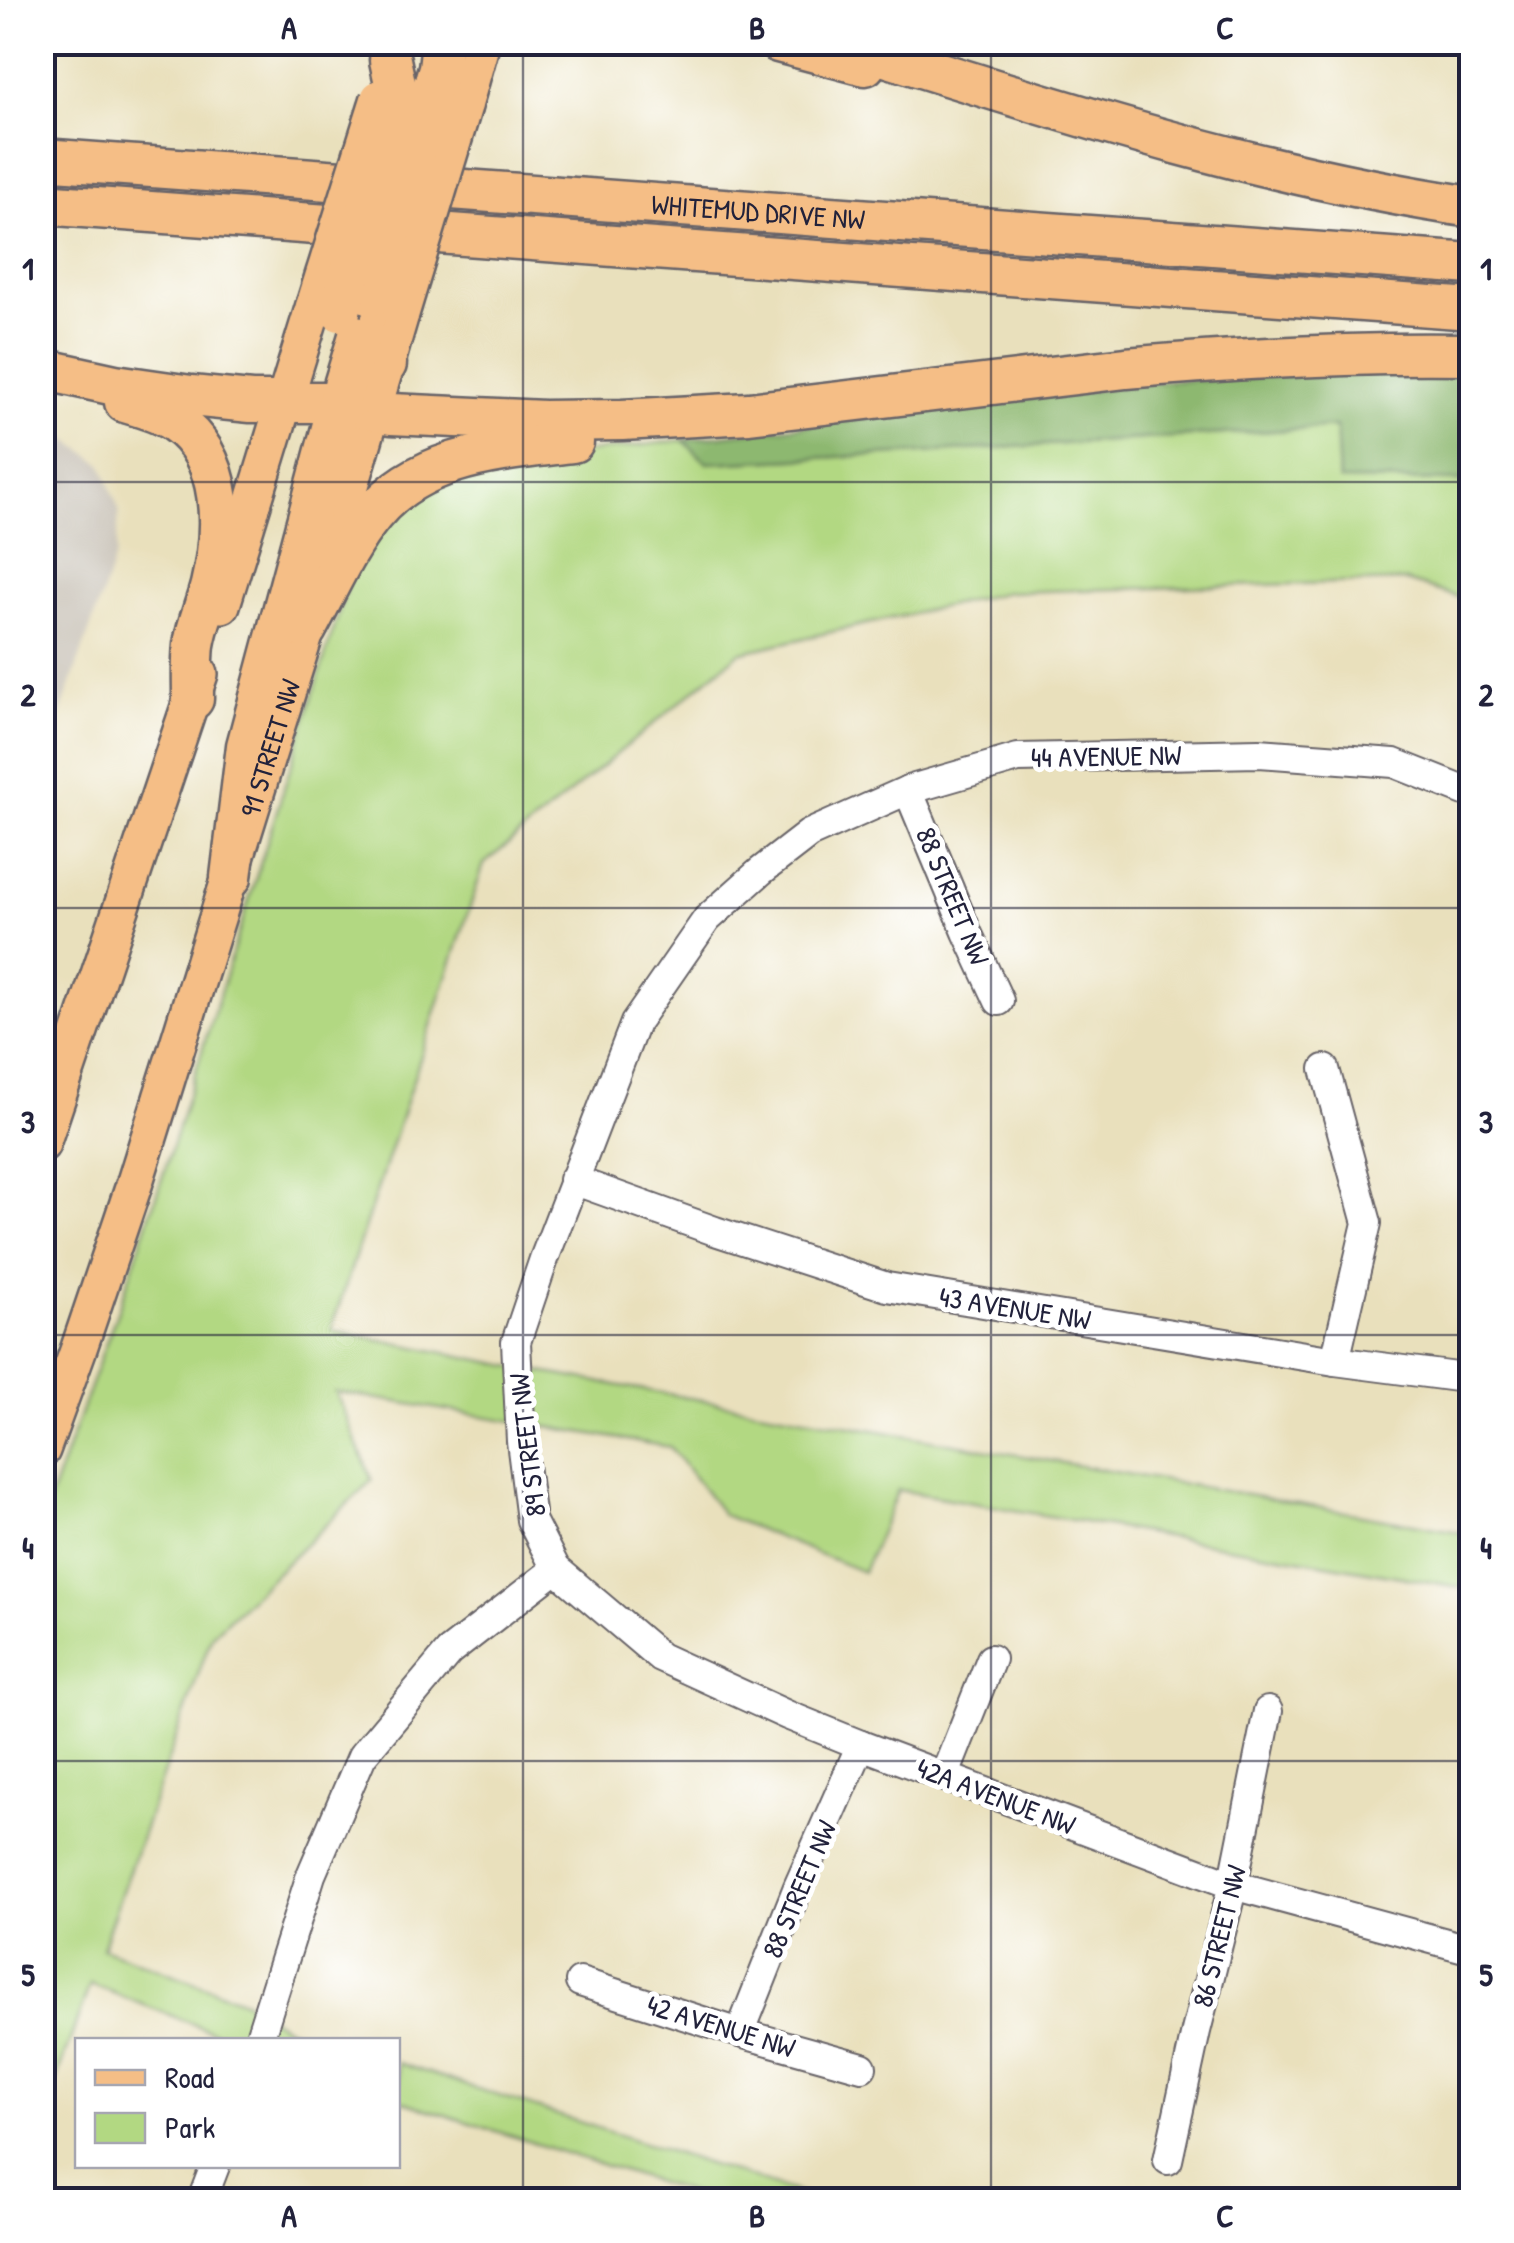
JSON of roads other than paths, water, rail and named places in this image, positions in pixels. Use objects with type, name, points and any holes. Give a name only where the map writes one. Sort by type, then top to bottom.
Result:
[{"type":"highway","points":[[356,407],[355,311],[409,84],[439,68],[442,42]]},
{"type":"highway","points":[[778,42],[1017,108],[1082,117]]},
{"type":"highway","points":[[842,42],[1198,149],[1389,195],[1472,207]]},
{"type":"highway","name":"WHITEMUD DRIVE NW","points":[[42,159],[1472,264]]},
{"type":"highway","name":"WHITEMUD DRIVE NW","points":[[42,204],[1472,309]]},
{"type":"highway","points":[[42,370],[191,396],[356,407],[391,414],[544,421],[749,413],[1188,362],[1392,353],[1472,354]]},
{"type":"highway","points":[[230,877],[247,746],[356,407],[361,394],[373,385],[386,364]]},
{"type":"highway","points":[[42,370],[167,417],[188,432],[207,460],[218,492],[218,532],[212,580],[194,644],[192,698]]},
{"type":"highway","points":[[306,629],[372,515],[402,486],[436,468],[483,454],[660,431],[749,413]]},
{"type":"main road","points":[[409,84],[482,42]]},
{"type":"main road","points":[[42,1144],[286,403],[355,311],[386,364]]},
{"type":"main road","name":"91 STREET NW","points":[[42,1450],[129,1200],[306,629],[356,407]]},
{"type":"street","name":"44 AVENUE NW","points":[[761,870],[809,834],[908,790],[1018,758],[1259,753],[1394,763],[1472,794]]},
{"type":"street","name":"88 STREET NW","points":[[908,790],[1000,1001]]},
{"type":"street","name":"89 STREET NW","points":[[556,1569],[531,1520],[521,1441],[516,1342],[634,1023],[706,919],[761,870]]},
{"type":"street","points":[[1325,1069],[1367,1223],[1335,1360]]},
{"type":"street","name":"43 AVENUE NW","points":[[574,1180],[886,1287],[1472,1379]]},
{"type":"street","points":[[260,2038],[311,1875],[362,1756],[449,1652],[556,1569]]},
{"type":"street","name":"42A AVENUE NW","points":[[556,1569],[660,1658],[787,1715],[1233,1885],[1472,1950]]},
{"type":"street","points":[[944,1777],[991,1658]]},
{"type":"street","name":"86 STREET NW","points":[[1168,2160],[1233,1885],[1268,1711]]},
{"type":"street","name":"88 STREET NW","points":[[740,2034],[798,1887],[861,1745]]},
{"type":"street","name":"42 AVENUE NW","points":[[580,1982],[740,2034],[862,2068]]},
{"type":"street","points":[[202,2200],[214,2168]]}]
